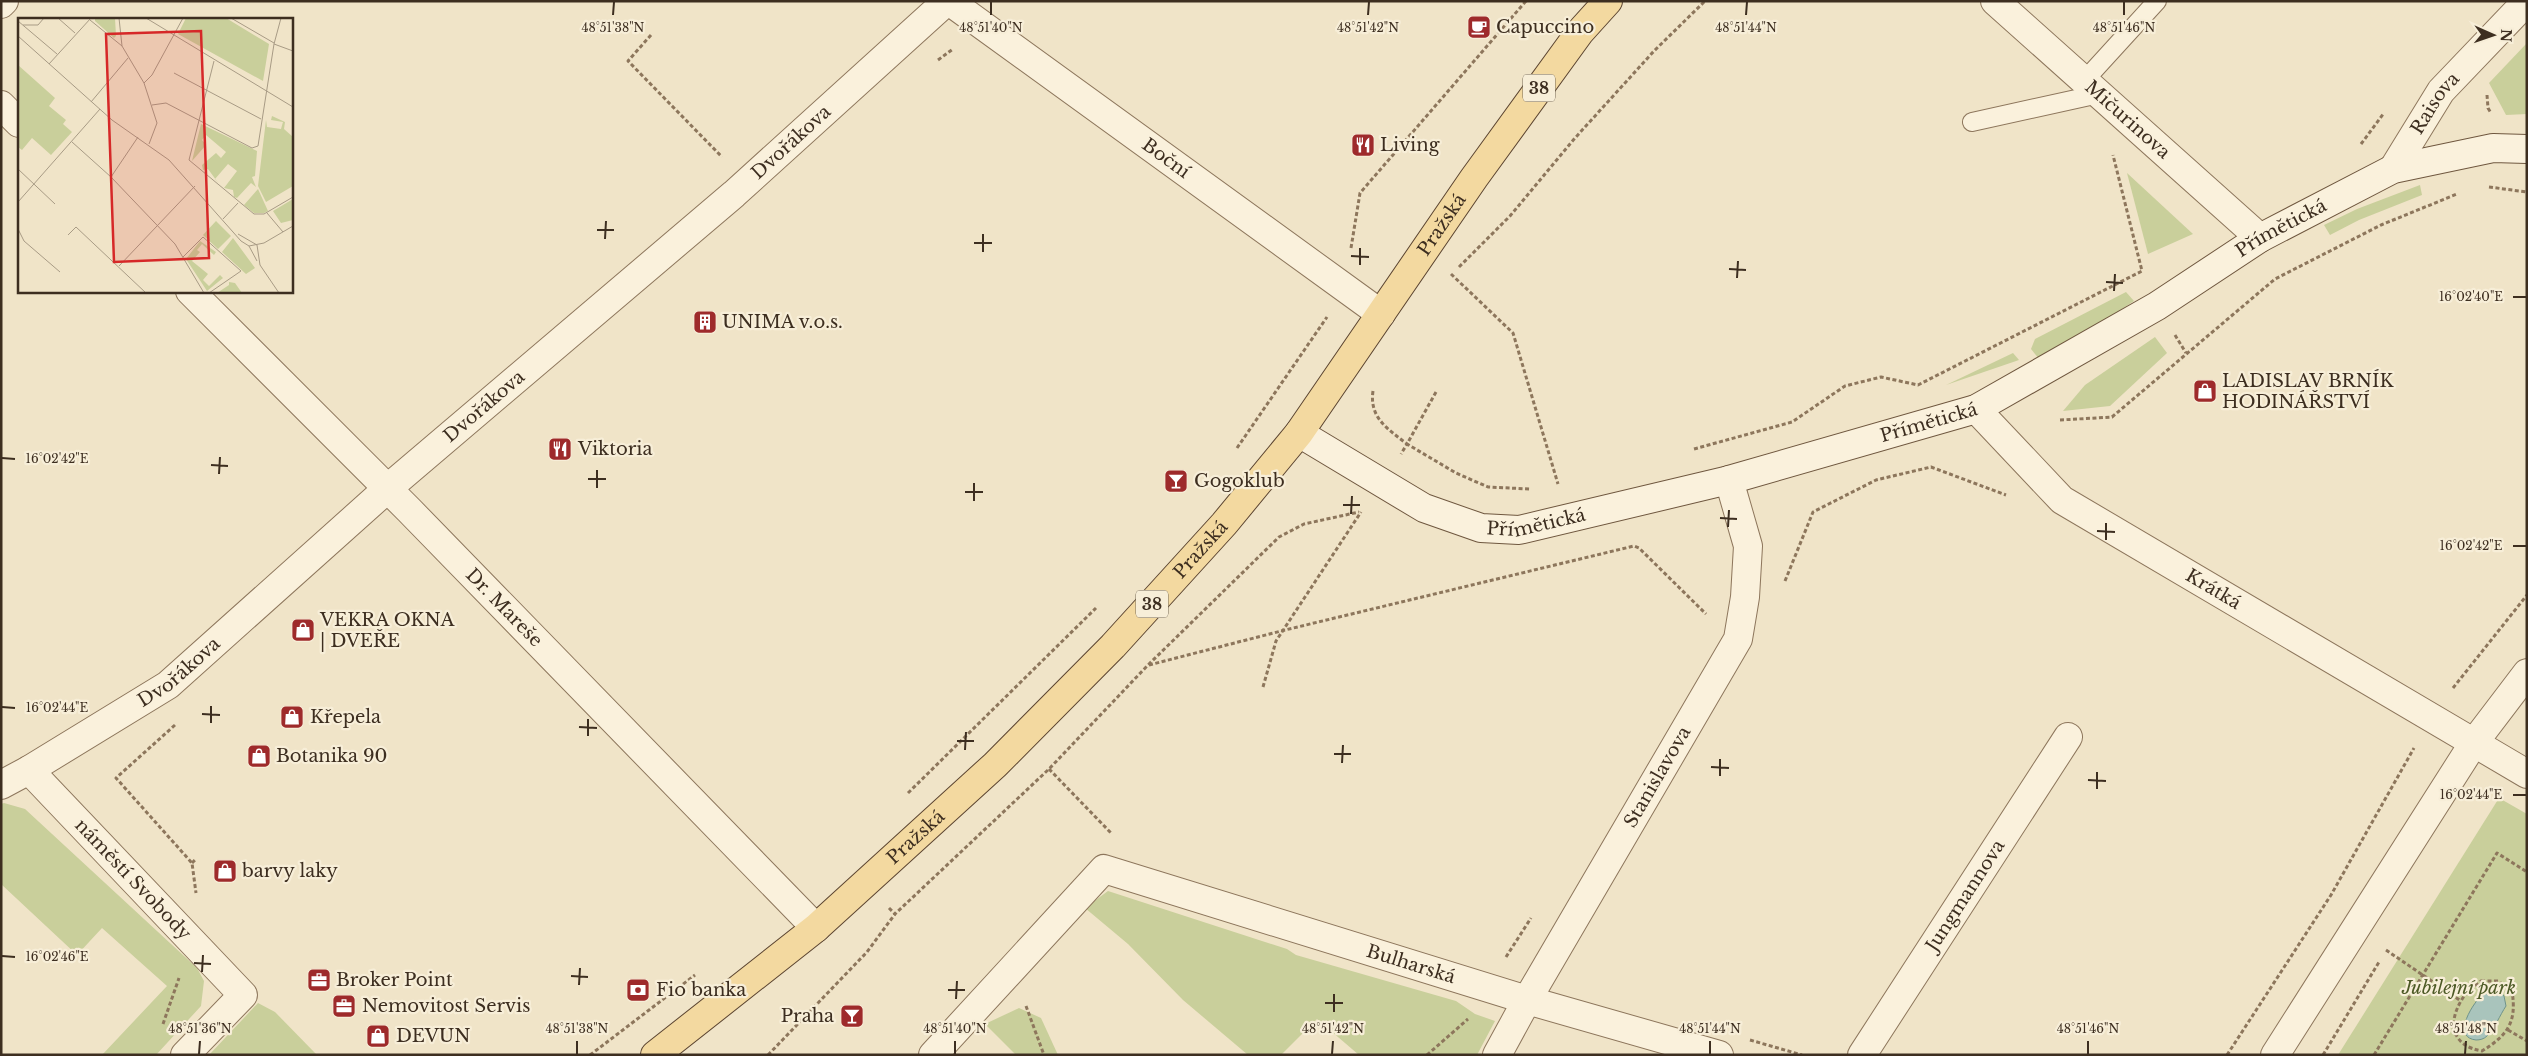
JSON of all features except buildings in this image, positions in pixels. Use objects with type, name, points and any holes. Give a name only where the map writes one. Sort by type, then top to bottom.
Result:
[{"type":"main road","name":"Pražská","points":[[655,1055],[816,928],[995,765],[1114,646],[1224,524],[1299,433],[1485,163],[1580,32],[1608,1]]},
{"type":"street","name":"Boční","points":[[948,1],[1381,314]]},
{"type":"street","name":"Dvořákova","points":[[1,785],[29,770],[168,685],[387,488],[734,194],[948,1]]},
{"type":"street","name":"Mičurinova","points":[[1995,1],[2260,238]]},
{"type":"street","name":"Raisova","points":[[2393,169],[2441,91],[2527,1]]},
{"type":"street","points":[[1,105],[18,122]]},
{"type":"street","name":"Přímětická","points":[[1299,433],[1424,508],[1481,528],[1519,530],[1729,480],[1976,409],[2157,306],[2260,238],[2393,169],[2493,148],[2527,148]]},
{"type":"street","name":"Dr. Mareše","points":[[191,292],[387,488],[816,928]]},
{"type":"street","name":"Krátká","points":[[1976,409],[2062,500],[2473,744]]},
{"type":"street","name":"Stanislavova","points":[[1497,1055],[1527,1000],[1738,639],[1745,597],[1748,546],[1729,480]]},
{"type":"street","points":[[2275,1055],[2473,744],[2527,673]]},
{"type":"street","name":"Jungmannova","points":[[1862,1055],[2068,737]]},
{"type":"street","points":[[2473,744],[2527,774]]},
{"type":"street","name":"náměstí Svobody","points":[[29,770],[243,995],[185,1055]]},
{"type":"street","name":"Bulharská","points":[[1012,966],[1104,869],[1527,1000],[1719,1055]]},
{"type":"street","points":[[933,1055],[1012,966]]},
{"type":"lane","points":[[1972,122],[2092,87],[2157,1]]},
{"type":"path","points":[[1232,456],[1332,309],[1348,272],[1360,193],[1526,1]]},
{"type":"path","points":[[651,35],[628,61],[727,162]]},
{"type":"path","points":[[2468,63],[2487,91],[2488,108],[2493,114]]},
{"type":"path","points":[[2360,146],[2386,110]]},
{"type":"path","points":[[2112,148],[2142,271]]},
{"type":"path","points":[[2485,187],[2527,192]]},
{"type":"path","points":[[2060,420],[2112,417],[2275,279],[2381,225],[2460,193]]},
{"type":"path","points":[[1690,450],[1792,422],[1845,386],[1881,377],[1918,385],[2150,266]]},
{"type":"path","points":[[1452,274],[1513,333],[1558,484]]},
{"type":"path","points":[[1436,392],[1408,444],[1456,473],[1488,487],[1538,489]]},
{"type":"path","points":[[1785,581],[1813,512],[1876,480],[1931,467],[2010,497]]},
{"type":"path","points":[[1551,486],[1566,482]]},
{"type":"path","points":[[1263,687],[1276,641],[1362,511]]},
{"type":"path","points":[[1148,665],[1634,546],[1639,548],[1711,620]]},
{"type":"path","points":[[2227,1055],[2331,895],[2446,697],[2527,595]]},
{"type":"path","points":[[905,796],[1103,601]]},
{"type":"path","points":[[2374,1055],[2497,853],[2527,872]]},
{"type":"path","points":[[192,863],[196,859]]},
{"type":"path","points":[[1504,960],[1536,910]]},
{"type":"path","points":[[768,1055],[867,952],[895,914]]},
{"type":"path","points":[[162,1028],[193,943]]},
{"type":"path","points":[[2323,1055],[2391,943]]},
{"type":"path","points":[[2386,950],[2461,1001]]},
{"type":"path","points":[[1012,966],[1044,1055]]},
{"type":"path","points":[[590,1055],[697,973]]},
{"type":"path","points":[[2481,981],[2498,981],[2512,991],[2515,1009],[2508,1030],[2496,1042],[2482,1051],[2468,1049],[2458,1040],[2453,1023],[2461,1001],[2481,981]]},
{"type":"path","points":[[2508,1030],[2527,1041]]},
{"type":"green space","points":[[2527,43],[2527,114],[2506,115],[2489,83]]},
{"type":"green space","points":[[2127,173],[2193,234],[2148,254]]},
{"type":"green space","points":[[2420,185],[2422,195],[2359,220],[2330,235],[2324,225],[2357,209]]},
{"type":"green space","points":[[2126,292],[2134,301],[2049,358],[2039,359],[2031,349],[2035,339]]},
{"type":"green space","points":[[2155,337],[2167,353],[2110,406],[2063,411],[2085,385]]},
{"type":"green space","points":[[2013,353],[2019,360],[1946,385]]},
{"type":"green space","name":"Jubilejní park","points":[[2499,798],[2527,814],[2527,1055],[2338,1055]]},
{"type":"green space","points":[[4,803],[25,809],[197,968],[204,981],[201,1006],[156,1055],[102,1055],[167,986],[102,928],[77,955],[1,884],[1,804]]},
{"type":"green space","points":[[1108,891],[1287,949],[1296,955],[1456,1001],[1475,1014],[1495,1021],[1477,1055],[1359,1055],[1317,1019],[1281,1055],[1248,1055],[1183,1000],[1128,944],[1085,908]]},
{"type":"green space","points":[[258,1003],[275,1012],[317,1055],[209,1055]]},
{"type":"green space","points":[[1019,1008],[1041,1018],[1058,1055],[1016,1055],[985,1024]]},
{"type":"water","points":[[2490,988],[2498,989],[2504,996],[2506,1006],[2490,1033],[2483,1039],[2476,1040],[2468,1037],[2465,1031],[2465,1024],[2473,1006]]},
{"type":"place","name":"Capuccino","points":[[1479,27]]},
{"type":"place","name":"Living","points":[[1363,145]]},
{"type":"place","name":"UNIMA v.o.s.","points":[[705,322]]},
{"type":"place","name":"LADISLAV BRNÍK HODINÁŘSTVÍ","points":[[2205,391]]},
{"type":"place","name":"Viktoria","points":[[560,449]]},
{"type":"place","name":"Gogoklub","points":[[1176,481]]},
{"type":"place","name":"VEKRA OKNA | DVEŘE","points":[[303,630]]},
{"type":"place","name":"Křepela","points":[[292,717]]},
{"type":"place","name":"Botanika 90","points":[[259,756]]},
{"type":"place","name":"barvy laky","points":[[225,871]]},
{"type":"place","name":"Broker Point","points":[[319,980]]},
{"type":"place","name":"Fio banka","points":[[638,990]]},
{"type":"place","name":"Nemovitost Servis","points":[[344,1006]]},
{"type":"place","name":"Praha","points":[[852,1016]]},
{"type":"place","name":"DEVUN","points":[[378,1036]]}]
